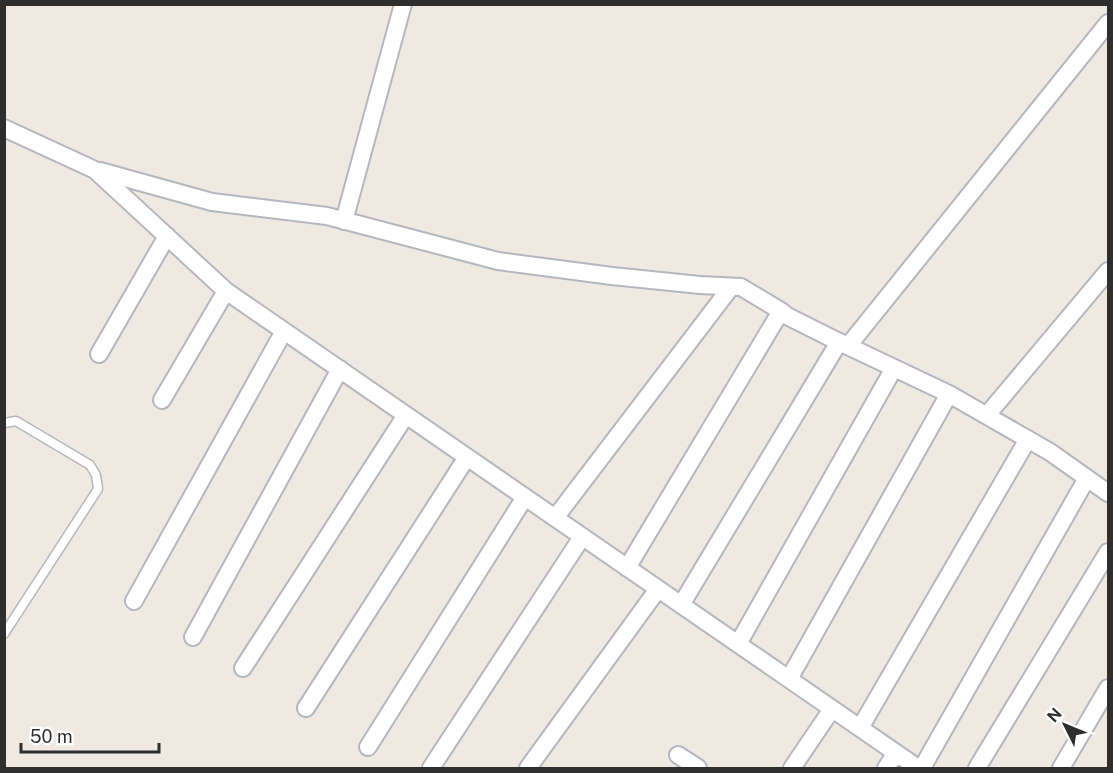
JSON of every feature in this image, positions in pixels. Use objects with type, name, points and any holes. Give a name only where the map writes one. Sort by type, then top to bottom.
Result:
[{"type":"street","points":[[344,220],[403,4]]},
{"type":"street","points":[[681,605],[844,344],[1108,24]]},
{"type":"street","points":[[4,128],[95,170],[212,202],[327,216],[498,261],[623,277],[741,287],[781,310],[787,316],[949,394],[1050,452],[1108,493]]},
{"type":"street","points":[[95,170],[226,291],[920,768],[1088,478]]},
{"type":"street","points":[[99,354],[167,236]]},
{"type":"street","points":[[987,416],[1108,271]]},
{"type":"street","points":[[555,518],[731,287]]},
{"type":"street","points":[[162,400],[226,291]]},
{"type":"street","points":[[627,568],[781,310]]},
{"type":"street","points":[[134,601],[284,331]]},
{"type":"street","points":[[738,644],[894,368]]},
{"type":"street","points":[[193,637],[340,369]]},
{"type":"street","points":[[789,679],[949,394]]},
{"type":"street","points":[[243,668],[406,415]]},
{"type":"street","points":[[860,728],[1028,440]]},
{"type":"street","points":[[306,708],[467,457]]},
{"type":"street","points":[[368,747],[525,497]]},
{"type":"street","points":[[431,768],[582,537]]},
{"type":"street","points":[[977,768],[1108,552]]},
{"type":"street","points":[[528,768],[658,589]]},
{"type":"street","points":[[1061,768],[1108,688]]},
{"type":"street","points":[[792,768],[832,709]]},
{"type":"street","points":[[886,768],[896,753]]},
{"type":"street","points":[[678,755],[698,768]]},
{"type":"lane","points":[[4,423],[16,421],[90,465],[96,475],[98,489],[4,633]]}]
